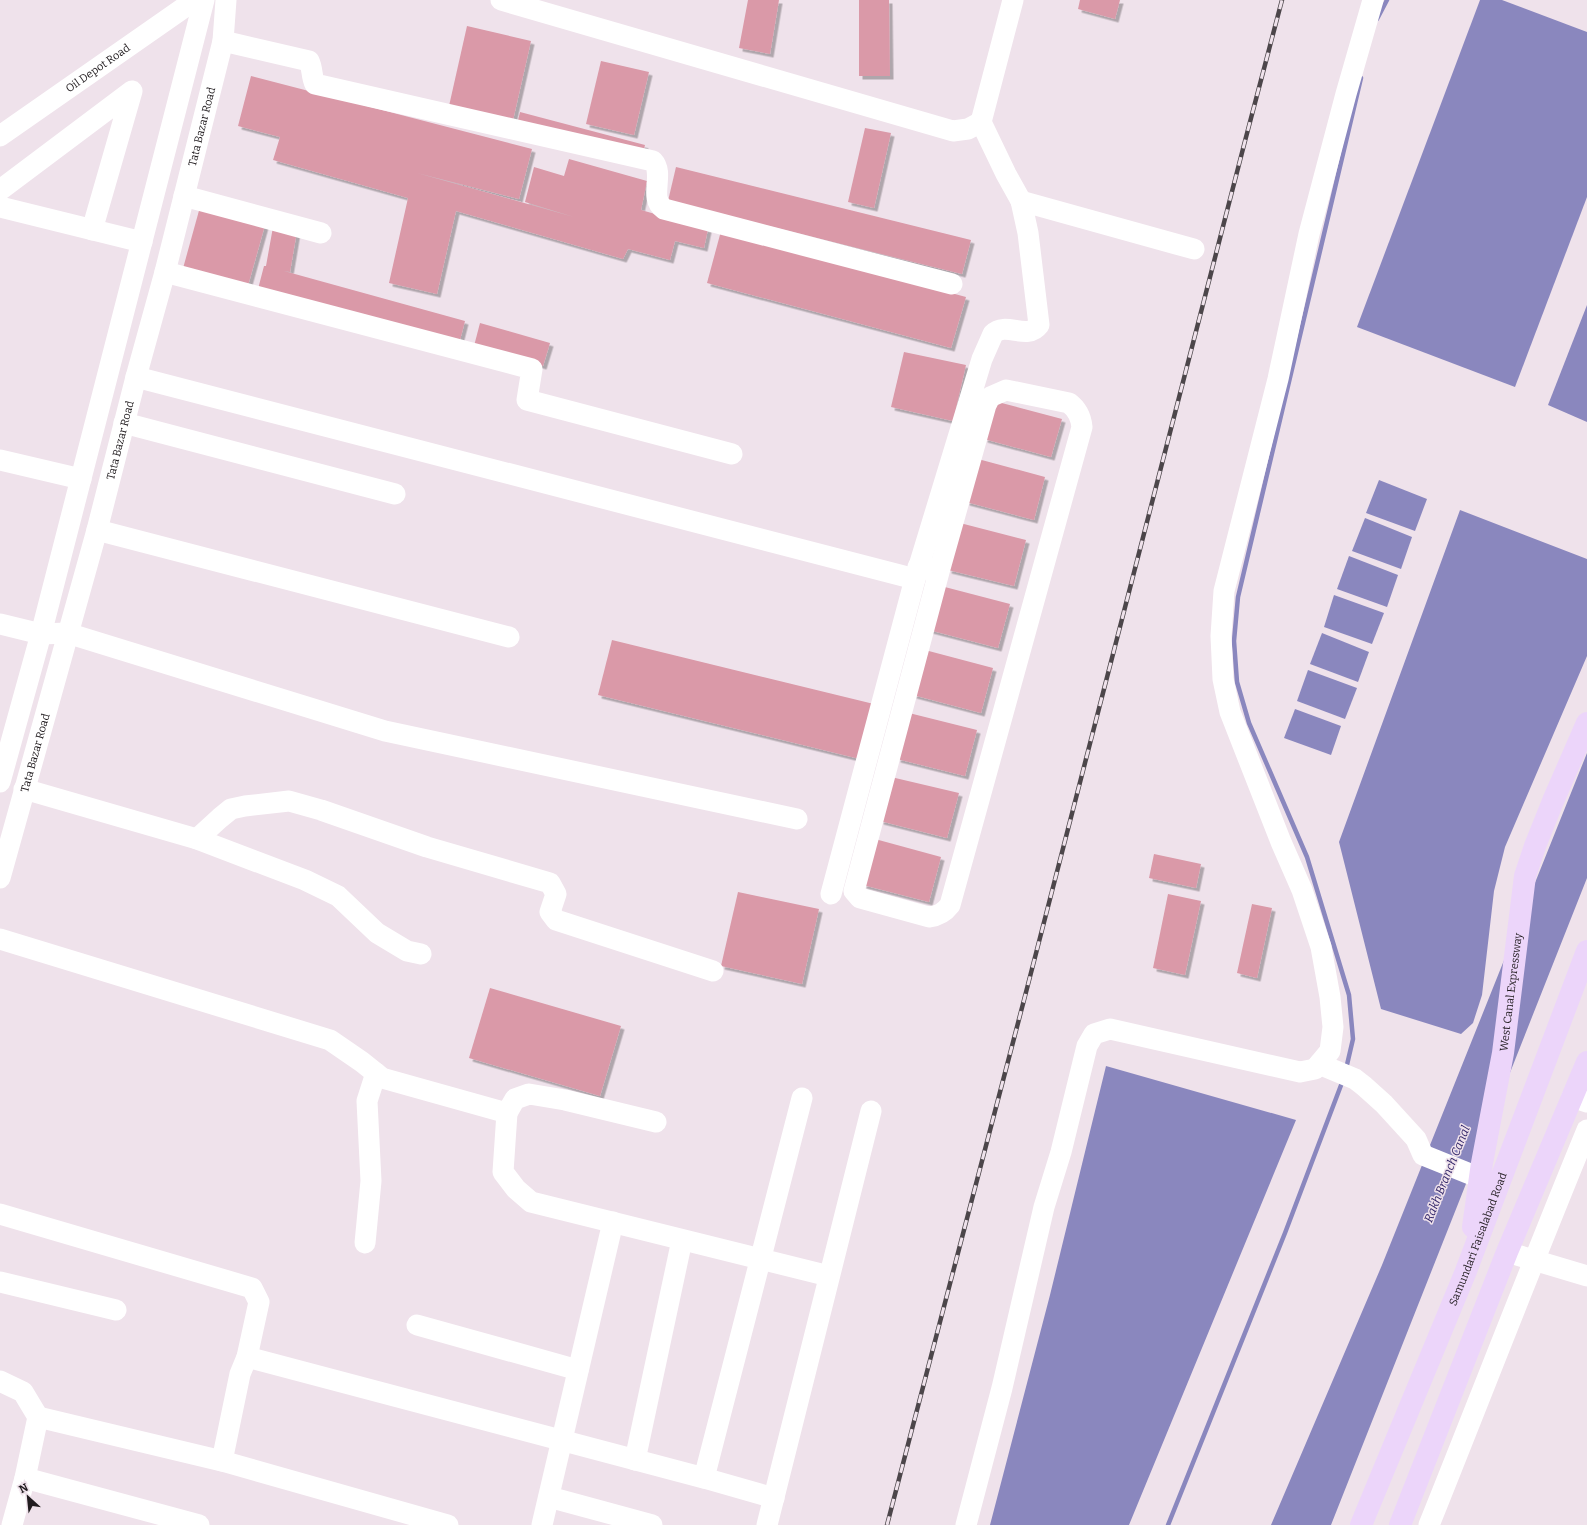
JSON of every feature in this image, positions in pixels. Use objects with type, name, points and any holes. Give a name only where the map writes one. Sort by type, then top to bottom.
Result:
[{"type":"main road","name":"West Canal Expressway","points":[[1466,1270],[1478,1172],[1503,1053],[1524,876],[1550,807],[1587,723]]},
{"type":"main road","name":"Samundari Faisalabad Road","points":[[1361,1525],[1466,1270],[1587,951]]},
{"type":"main road","points":[[1400,1525],[1506,1252],[1580,1100],[1587,1062]]},
{"type":"street","name":"Oil Depot Road","points":[[0,136],[195,0]]},
{"type":"street","points":[[0,782],[41,634],[204,0]]},
{"type":"street","name":"Tata Bazar Road","points":[[0,878],[96,530],[165,272],[223,42],[226,0]]},
{"type":"street","points":[[501,0],[953,131],[968,130],[981,122]]},
{"type":"street","points":[[831,894],[917,573],[974,383],[993,334],[998,330],[1004,329],[1028,332],[1036,329],[1039,325],[1028,233],[1020,201],[981,122],[1013,0]]},
{"type":"street","points":[[1325,1067],[1330,1051],[1333,1028],[1330,997],[1321,947],[1302,890],[1275,827],[1230,712],[1223,679],[1221,636],[1224,591],[1278,379],[1310,234],[1346,94],[1374,0]]},
{"type":"street","points":[[223,42],[309,61],[312,68],[312,78],[315,84],[653,160],[658,170],[658,201],[664,208],[952,284]]},
{"type":"street","points":[[0,190],[132,91],[92,230]]},
{"type":"street","points":[[184,196],[320,233]]},
{"type":"street","points":[[1020,201],[1194,248]]},
{"type":"street","points":[[0,208],[142,242]]},
{"type":"street","points":[[165,272],[532,369],[526,400],[732,454]]},
{"type":"street","points":[[136,376],[917,573],[939,572]]},
{"type":"street","points":[[1006,390],[1069,403],[1075,408],[1081,418],[1082,427],[950,905],[938,916],[929,917],[860,898],[854,890],[939,572],[986,405],[990,397],[1006,390]]},
{"type":"street","points":[[124,423],[395,494]]},
{"type":"street","points":[[0,460],[81,479]]},
{"type":"street","points":[[96,530],[509,637]]},
{"type":"street","points":[[0,624],[41,634],[67,633],[385,731],[797,819]]},
{"type":"street","points":[[24,789],[197,839],[305,880],[338,896],[377,933],[407,951],[421,954]]},
{"type":"street","points":[[197,839],[231,810],[245,806],[289,801],[320,810],[427,847],[550,883],[556,894],[550,912],[556,920],[713,971]]},
{"type":"street","points":[[0,939],[330,1040],[382,1078],[507,1113]]},
{"type":"street","points":[[966,1525],[1002,1388],[1044,1207],[1061,1152],[1087,1046],[1094,1034],[1110,1029],[1300,1072],[1325,1067],[1355,1079],[1384,1104],[1416,1140],[1422,1155],[1478,1172]]},
{"type":"street","points":[[365,1243],[371,1181],[367,1101],[376,1073]]},
{"type":"street","points":[[656,1122],[565,1100],[529,1094],[514,1099],[507,1113],[503,1172],[516,1189],[531,1202],[829,1276]]},
{"type":"street","points":[[704,1478],[802,1098]]},
{"type":"street","points":[[767,1525],[871,1111]]},
{"type":"street","points":[[1429,1525],[1587,1130]]},
{"type":"street","points":[[0,1214],[252,1288],[259,1302],[247,1357],[240,1374],[222,1461]]},
{"type":"street","points":[[542,1525],[613,1222]]},
{"type":"street","points":[[635,1460],[682,1240]]},
{"type":"street","points":[[1506,1252],[1587,1276]]},
{"type":"street","points":[[0,1282],[116,1310]]},
{"type":"street","points":[[1492,1290],[1519,1299]]},
{"type":"street","points":[[417,1325],[578,1370]]},
{"type":"street","points":[[247,1357],[562,1440],[774,1498]]},
{"type":"street","points":[[0,1381],[24,1392],[38,1417],[25,1478],[12,1525]]},
{"type":"street","points":[[38,1417],[222,1461],[448,1525]]},
{"type":"street","points":[[25,1478],[199,1525]]},
{"type":"street","points":[[548,1497],[652,1525]]},
{"type":"water","points":[[1480,0],[1502,0],[1587,32],[1587,197],[1515,387],[1357,327]]},
{"type":"water","points":[[1587,305],[1587,422],[1548,405]]},
{"type":"water","points":[[1379,480],[1427,499],[1415,531],[1366,513]]},
{"type":"water","points":[[1460,510],[1587,559],[1587,656],[1505,847],[1494,891],[1482,995],[1473,1023],[1461,1034],[1381,1009],[1339,842]]},
{"type":"water","points":[[1365,518],[1412,537],[1401,569],[1352,551]]},
{"type":"water","points":[[1349,556],[1398,575],[1387,607],[1337,589]]},
{"type":"water","points":[[1334,595],[1384,613],[1372,644],[1324,627]]},
{"type":"water","points":[[1322,633],[1369,652],[1358,682],[1310,664]]},
{"type":"water","points":[[1308,670],[1357,688],[1345,719],[1297,701]]},
{"type":"water","points":[[1295,709],[1341,726],[1331,755],[1284,738]]},
{"type":"water","name":"Rakh Branch Canal","points":[[1587,753],[1587,878],[1331,1525],[1271,1525],[1382,1265]]},
{"type":"water","points":[[1106,1066],[1296,1120],[1129,1525],[990,1525],[1050,1295]]},
{"type":"building","points":[[748,0],[779,0],[770,54],[739,48]]},
{"type":"building","points":[[859,0],[889,0],[890,76],[859,76]]},
{"type":"building","points":[[1080,0],[1120,0],[1115,19],[1078,9]]},
{"type":"building","points":[[467,26],[531,41],[513,120],[449,106]]},
{"type":"building","points":[[601,61],[649,72],[634,135],[586,124]]},
{"type":"building","points":[[251,76],[532,149],[519,199],[417,173],[574,217],[525,202],[534,167],[564,176],[569,159],[647,181],[641,210],[708,229],[704,248],[675,241],[670,260],[628,249],[623,259],[456,211],[437,294],[389,283],[408,198],[273,160],[280,137],[238,126]]},
{"type":"building","points":[[520,112],[645,145],[642,157],[517,124]]},
{"type":"building","points":[[865,128],[891,133],[874,208],[848,202]]},
{"type":"building","points":[[676,167],[971,240],[962,274],[668,201]]},
{"type":"building","points":[[200,207],[265,225],[247,289],[182,272]]},
{"type":"building","points":[[273,227],[297,231],[290,272],[284,271],[465,321],[459,344],[258,289],[264,266],[266,266]]},
{"type":"building","points":[[721,231],[966,297],[951,348],[707,283]]},
{"type":"building","points":[[480,323],[550,343],[543,366],[474,346]]},
{"type":"building","points":[[904,352],[966,365],[953,421],[891,407]]},
{"type":"building","points":[[994,401],[1062,419],[1051,457],[984,439]]},
{"type":"building","points":[[978,459],[1045,477],[1034,520],[966,502]]},
{"type":"building","points":[[960,523],[1026,540],[1014,586],[948,570]]},
{"type":"building","points":[[941,586],[1010,604],[998,648],[929,630]]},
{"type":"building","points":[[612,640],[882,706],[868,761],[598,695]]},
{"type":"building","points":[[925,650],[993,668],[981,713],[913,695]]},
{"type":"building","points":[[909,713],[977,730],[965,776],[897,759]]},
{"type":"building","points":[[891,777],[959,793],[947,838],[880,821]]},
{"type":"building","points":[[875,839],[941,857],[929,902],[863,885]]},
{"type":"building","points":[[1154,854],[1201,864],[1196,888],[1149,878]]},
{"type":"building","points":[[738,892],[819,909],[802,984],[721,966]]},
{"type":"building","points":[[1168,894],[1201,901],[1185,975],[1153,968]]},
{"type":"building","points":[[1252,904],[1272,908],[1257,978],[1237,973]]},
{"type":"building","points":[[490,988],[621,1026],[600,1096],[469,1058]]},
{"type":"waterway","points":[[1377,19],[1387,0]]},
{"type":"waterway","points":[[1346,1069],[1353,1039],[1349,995],[1307,857],[1249,723],[1237,682],[1234,641],[1238,597],[1361,78]]},
{"type":"waterway","points":[[1168,1525],[1285,1233],[1343,1080]]},
{"type":"railway","points":[[887,1525],[1282,0]]}]
